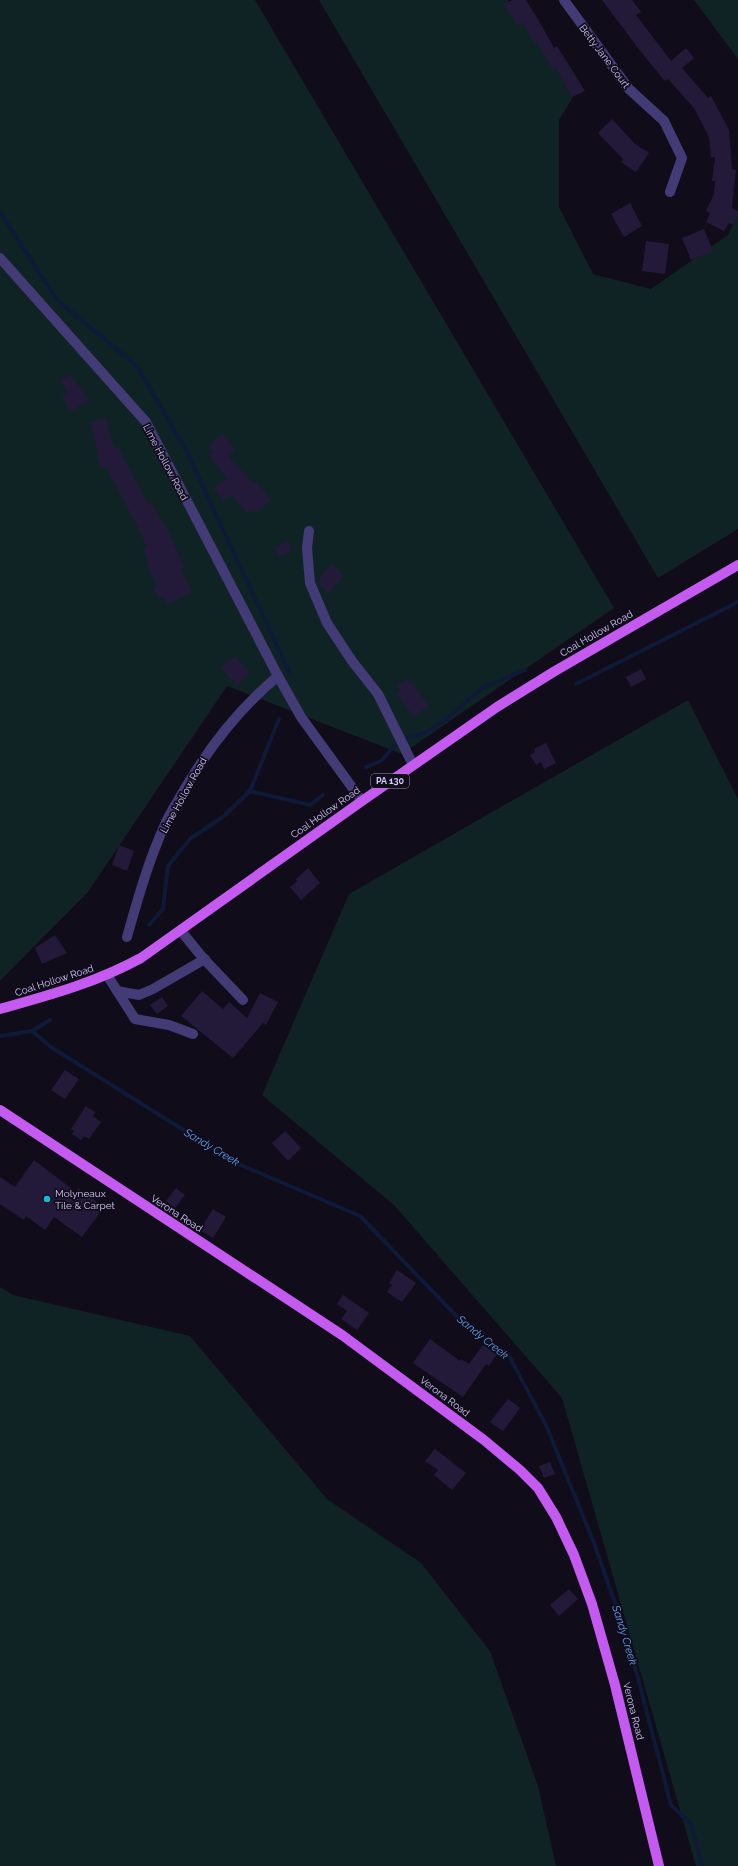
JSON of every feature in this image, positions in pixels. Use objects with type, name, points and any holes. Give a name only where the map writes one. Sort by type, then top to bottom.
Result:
[{"type":"main road","name":"Coal Hollow Road","points":[[0,1009],[51,995],[107,975],[141,958],[181,931],[362,800],[497,707],[554,671],[738,565]]},
{"type":"main road","name":"Verona Road","points":[[0,1110],[342,1335],[484,1440],[520,1470],[538,1488],[556,1517],[574,1555],[592,1604],[615,1685],[659,1866]]},
{"type":"street","name":"Betty Jane Court","points":[[564,0],[629,89],[664,121],[682,158],[670,192]]},
{"type":"street","name":"Lime Hollow Road","points":[[0,258],[146,422],[278,676],[301,717],[362,800]]},
{"type":"street","points":[[309,531],[307,548],[310,583],[327,623],[352,661],[378,694],[413,765]]},
{"type":"street","name":"Lime Hollow Road","points":[[127,937],[152,854],[166,820],[210,747],[238,714],[278,676]]},
{"type":"street","points":[[181,931],[205,960],[244,1000]]},
{"type":"street","points":[[117,991],[139,995],[153,990],[205,960]]},
{"type":"street","points":[[107,975],[135,1019],[169,1025],[193,1034]]},
{"type":"green space","points":[[0,0],[255,0],[614,608],[402,754],[227,686],[88,892],[0,981]]},
{"type":"green space","points":[[319,0],[508,0],[575,94],[559,120],[559,207],[593,274],[651,289],[728,235],[738,212],[738,529],[658,578]]},
{"type":"green space","points":[[694,0],[738,0],[738,59]]},
{"type":"green space","points":[[688,700],[738,799],[738,1866],[696,1866],[562,1398],[394,1205],[262,1095],[349,894]]},
{"type":"green space","points":[[0,1287],[13,1295],[190,1336],[327,1499],[421,1563],[490,1651],[538,1786],[556,1866],[0,1866]]},
{"type":"building","points":[[512,0],[526,0],[554,48],[557,46],[585,91],[572,97],[556,68],[553,70],[537,42],[535,44],[523,22],[518,26],[504,5]]},
{"type":"building","points":[[602,0],[632,0],[641,12],[636,15],[671,61],[686,48],[694,58],[682,68],[708,98],[711,96],[729,130],[732,169],[736,170],[732,208],[738,211],[738,215],[733,225],[729,223],[724,231],[706,222],[710,213],[706,211],[714,194],[715,181],[712,181],[715,157],[711,158],[709,137],[694,108],[668,79],[665,81]]},
{"type":"building","points":[[612,119],[635,144],[649,153],[636,172],[621,162],[623,159],[598,133]]},
{"type":"building","points":[[630,203],[642,226],[624,237],[611,214]]},
{"type":"building","points":[[704,229],[713,251],[691,260],[682,238]]},
{"type":"building","points":[[646,241],[669,244],[665,274],[642,271]]},
{"type":"building","points":[[70,374],[89,400],[71,411],[62,397],[68,393],[60,381]]},
{"type":"building","points":[[106,418],[114,448],[118,447],[148,505],[152,503],[163,523],[164,522],[184,567],[181,569],[192,593],[167,604],[164,597],[159,599],[153,588],[157,586],[146,563],[149,561],[143,550],[147,548],[141,533],[106,467],[101,469],[96,455],[98,454],[90,422]]},
{"type":"building","points":[[222,434],[235,450],[228,456],[253,483],[256,481],[271,500],[256,513],[253,510],[248,514],[232,495],[223,501],[214,487],[227,479],[209,455],[213,452],[208,446]]},
{"type":"building","points":[[288,541],[293,550],[279,557],[275,547]]},
{"type":"building","points":[[332,564],[344,576],[328,593],[318,583],[321,579],[320,577]]},
{"type":"building","points":[[235,656],[250,673],[237,685],[221,668]]},
{"type":"building","points":[[641,669],[646,679],[631,687],[626,677]]},
{"type":"building","points":[[406,679],[410,685],[412,683],[429,706],[414,717],[397,694],[401,691],[397,686]]},
{"type":"building","points":[[546,743],[556,763],[544,769],[541,762],[536,765],[530,755],[535,752],[534,749]]},
{"type":"building","points":[[119,845],[134,851],[127,871],[112,865]]},
{"type":"building","points":[[308,868],[320,883],[301,900],[290,887]]},
{"type":"building","points":[[55,935],[67,953],[42,964],[35,948]]},
{"type":"building","points":[[202,991],[223,1009],[229,1002],[247,1018],[260,993],[278,1002],[266,1025],[263,1023],[233,1058],[181,1016]]},
{"type":"building","points":[[162,997],[168,1006],[157,1014],[150,1005]]},
{"type":"building","points":[[65,1070],[79,1079],[65,1099],[51,1090]]},
{"type":"building","points":[[86,1106],[95,1112],[93,1116],[101,1122],[89,1139],[84,1136],[81,1140],[72,1134],[74,1131],[71,1129]]},
{"type":"building","points":[[285,1131],[301,1148],[288,1161],[272,1143]]},
{"type":"building","points":[[34,1160],[76,1192],[78,1188],[104,1207],[82,1237],[54,1217],[45,1230],[26,1216],[24,1220],[0,1204],[0,1177],[15,1187]]},
{"type":"building","points":[[176,1188],[185,1195],[175,1208],[166,1201]]},
{"type":"building","points":[[213,1209],[226,1217],[213,1238],[200,1230]]},
{"type":"building","points":[[397,1270],[416,1283],[402,1302],[387,1292],[392,1285],[389,1283]]},
{"type":"building","points":[[343,1295],[369,1313],[357,1330],[341,1319],[347,1311],[337,1304]]},
{"type":"building","points":[[430,1339],[460,1361],[461,1359],[469,1364],[483,1345],[497,1354],[489,1366],[486,1364],[463,1397],[413,1363]]},
{"type":"building","points":[[508,1399],[520,1408],[503,1431],[490,1422]]},
{"type":"building","points":[[435,1449],[466,1473],[452,1490],[434,1475],[438,1470],[425,1461]]},
{"type":"building","points":[[550,1462],[555,1474],[544,1478],[539,1466]]},
{"type":"building","points":[[569,1589],[578,1599],[559,1616],[550,1605]]},
{"type":"waterway","points":[[0,212],[57,300],[137,366],[187,452],[290,674]]},
{"type":"waterway","points":[[576,684],[738,602]]},
{"type":"waterway","points":[[366,767],[381,761],[395,745],[407,738],[427,732],[449,717],[482,688],[525,670]]},
{"type":"waterway","points":[[149,925],[163,909],[168,866],[190,839],[224,816],[250,791],[279,719]]},
{"type":"waterway","points":[[250,791],[310,805],[323,795]]},
{"type":"waterway","points":[[32,1031],[50,1020]]},
{"type":"waterway","name":"Sandy Creek","points":[[0,1036],[32,1031],[51,1047],[236,1163],[360,1216],[466,1326],[508,1354],[546,1425],[594,1543],[628,1640],[671,1805],[691,1824],[702,1866]]},
{"type":"place","name":"Molyneaux Tile & Carpet","points":[[47,1199]]}]
